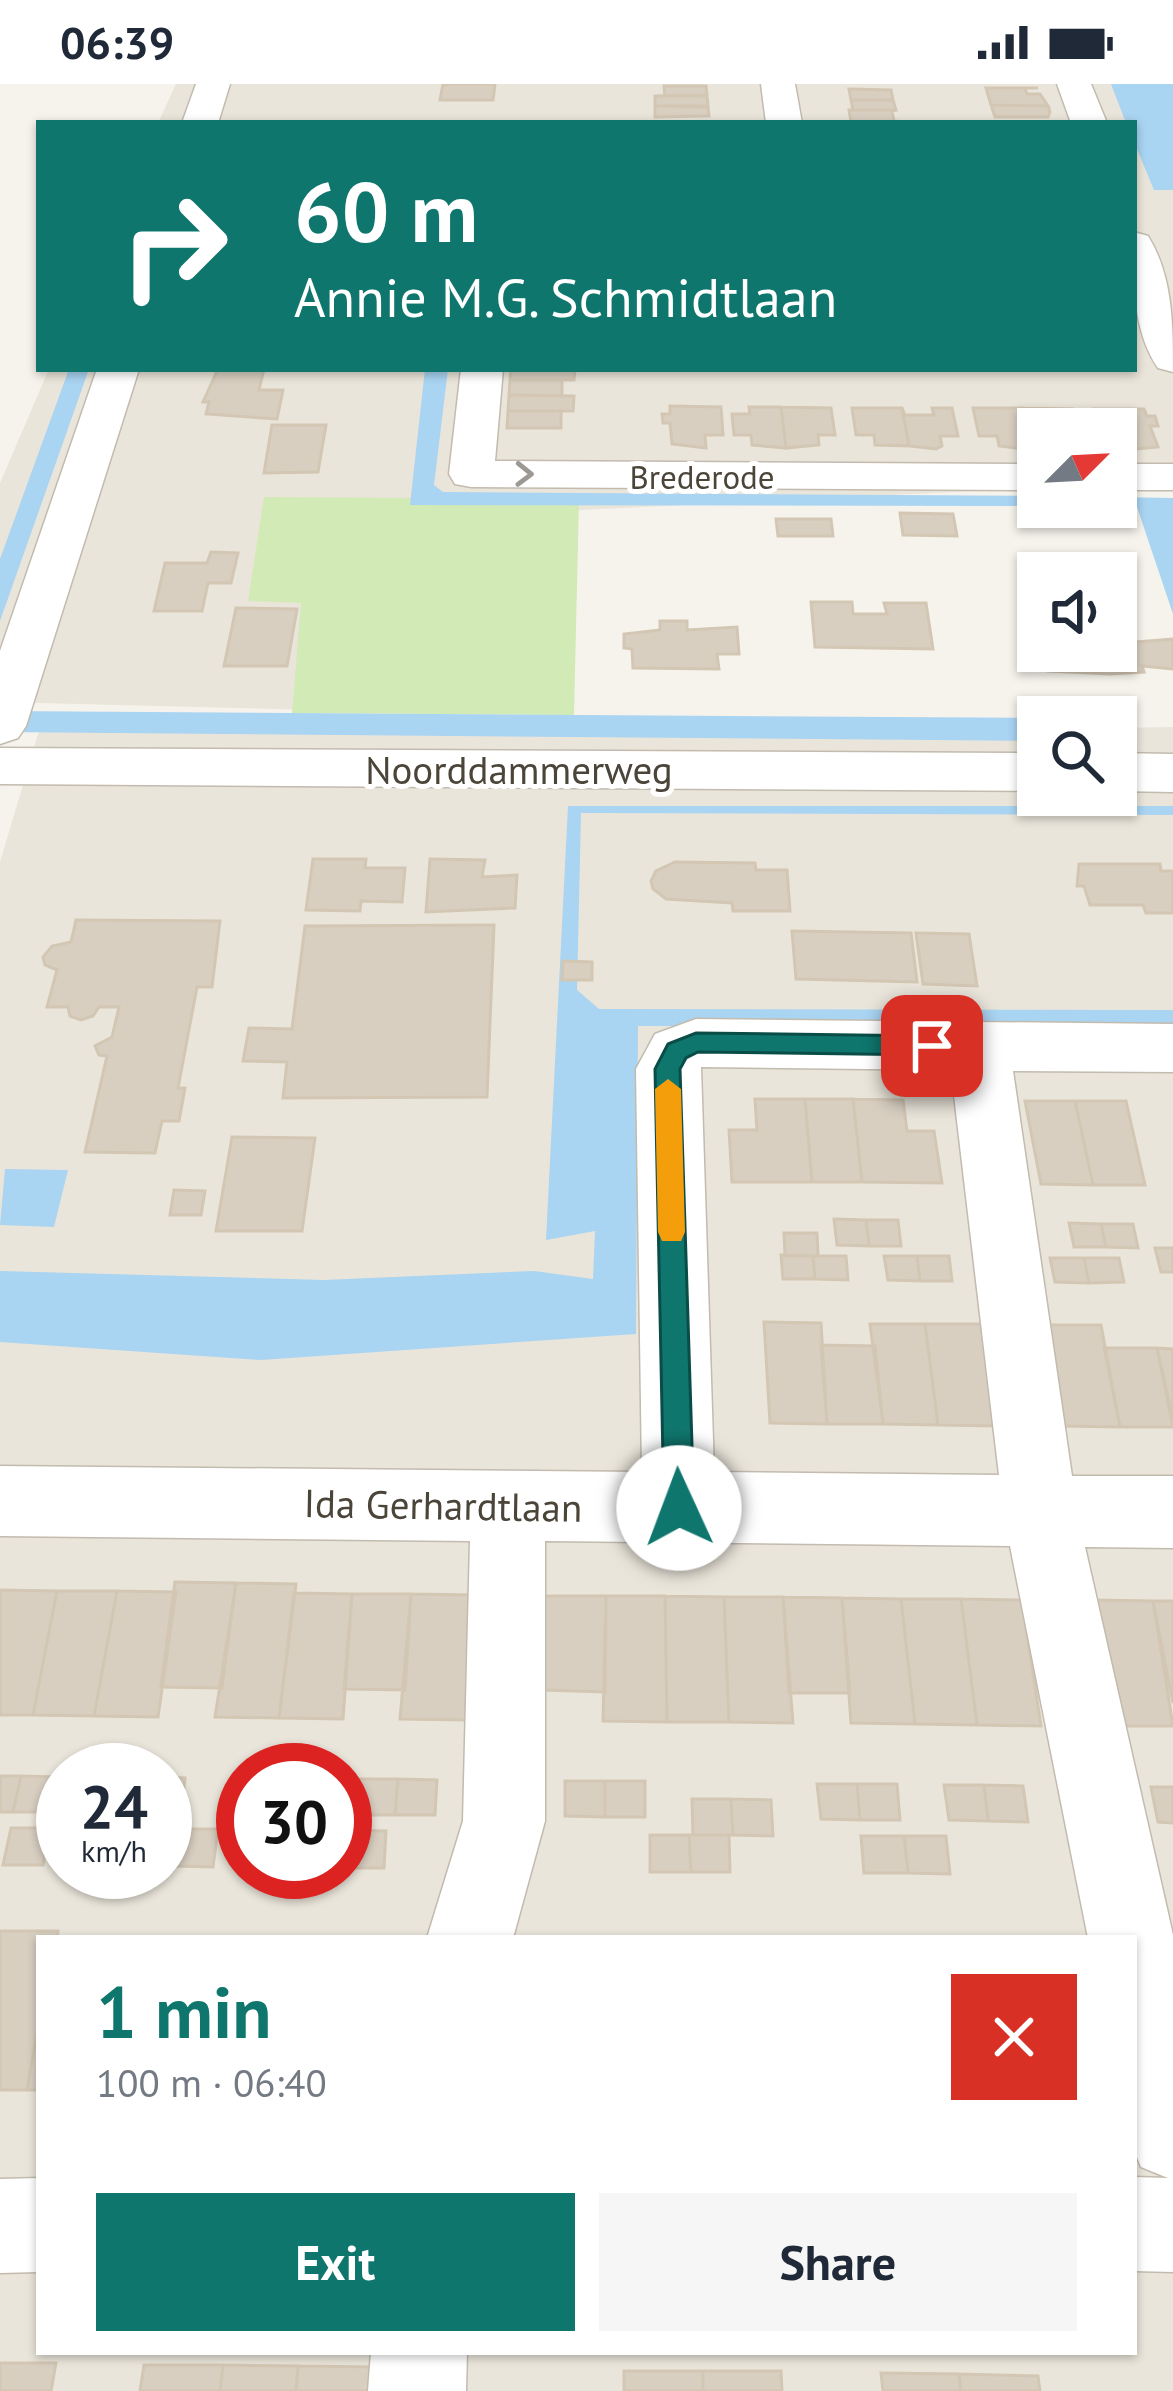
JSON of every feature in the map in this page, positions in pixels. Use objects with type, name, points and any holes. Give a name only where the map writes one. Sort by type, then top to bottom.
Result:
[{"type":"street","points":[[201,120],[213,84]]},
{"type":"street","points":[[778,84],[784,120]]},
{"type":"street","points":[[1075,84],[1088,120]]},
{"type":"street","points":[[1137,225],[1173,225]]},
{"type":"street","points":[[1137,264],[1143,304],[1173,359]]},
{"type":"street","points":[[5,713],[117,372]]},
{"type":"street","name":"Brederode","points":[[482,372],[471,474],[1017,477]]},
{"type":"street","points":[[1137,477],[1173,477]]},
{"type":"street","name":"Noorddammerweg","points":[[0,766],[1017,772]]},
{"type":"street","points":[[1137,772],[1173,773]]},
{"type":"street","points":[[679,1508],[668,1069],[676,1051],[696,1042],[1173,1048]]},
{"type":"street","points":[[979,1046],[1040,1511],[1130,1935]]},
{"type":"street","name":"Ida Gerhardtlaan","points":[[0,1502],[1173,1512]]},
{"type":"street","points":[[471,1935],[504,1821],[508,1505]]},
{"type":"street","points":[[1137,1965],[1173,2134]]},
{"type":"street","points":[[1137,2224],[1173,2225]]},
{"type":"street","points":[[0,2225],[36,2225]]},
{"type":"street","points":[[417,2391],[419,2355]]},
{"type":"shaded area","points":[[176,84],[1173,84],[1173,482],[1137,483],[1137,408],[1017,408],[1017,489],[352,521],[317,710],[0,702],[0,483],[48,372],[1137,372],[1137,120],[159,120]]},
{"type":"shaded area","points":[[1173,727],[1173,2391],[0,2391],[0,862],[39,731],[1017,728],[1017,816],[1137,816],[1137,728]]},
{"type":"green space","points":[[264,497],[579,499],[574,715],[292,713],[301,603],[248,601]]},
{"type":"water","points":[[1111,84],[1173,84],[1173,190],[1154,190],[1137,149],[1137,120],[1125,120]]},
{"type":"water","points":[[68,372],[88,372],[0,621],[0,559]]},
{"type":"water","points":[[425,372],[448,372],[434,485],[443,492],[1017,496],[1017,506],[410,505]]},
{"type":"water","points":[[1137,497],[1173,498],[1173,614],[1137,507]]},
{"type":"water","points":[[0,711],[1017,718],[1017,741],[0,732]]},
{"type":"water","points":[[568,806],[1017,806],[1017,814],[581,813],[577,990],[599,1009],[1173,1010],[1173,1027],[638,1026],[636,1334],[261,1360],[0,1342],[0,1271],[324,1280],[534,1271],[593,1279],[595,1231],[546,1240]]},
{"type":"water","points":[[1137,806],[1173,806],[1173,815],[1137,815]]},
{"type":"water","points":[[5,1169],[68,1170],[54,1227],[0,1225]]},
{"type":"building","points":[[443,84],[495,84],[493,100],[440,100]]},
{"type":"building","points":[[664,86],[706,86],[707,95],[665,96]]},
{"type":"building","points":[[986,88],[1025,88],[1027,94],[1040,94],[1048,106],[991,105]]},
{"type":"building","points":[[849,89],[891,90],[893,100],[851,100]]},
{"type":"building","points":[[655,96],[707,96],[708,106],[655,106]]},
{"type":"building","points":[[851,100],[893,100],[896,110],[853,110]]},
{"type":"building","points":[[991,105],[1048,106],[1050,112],[1048,117],[995,117]]},
{"type":"building","points":[[655,106],[708,107],[709,116],[655,117]]},
{"type":"building","points":[[849,110],[896,110],[892,111],[894,120],[851,120]]},
{"type":"building","points":[[217,372],[263,372],[259,390],[283,390],[277,419],[206,414],[209,402],[203,402]]},
{"type":"building","points":[[511,372],[575,372],[574,380],[510,380]]},
{"type":"building","points":[[510,380],[562,380],[562,396],[509,395]]},
{"type":"building","points":[[509,395],[574,396],[573,411],[508,411]]},
{"type":"building","points":[[670,406],[721,407],[723,435],[705,435],[706,448],[672,444],[670,423],[663,423],[662,414],[670,414]]},
{"type":"building","points":[[749,407],[781,407],[786,448],[752,445],[751,435],[734,435],[732,414],[750,414]]},
{"type":"building","points":[[781,407],[831,408],[835,435],[818,435],[819,445],[786,448]]},
{"type":"building","points":[[852,408],[902,408],[909,446],[875,445],[874,435],[856,435]]},
{"type":"building","points":[[902,408],[905,415],[934,415],[932,408],[952,408],[958,436],[940,436],[942,446],[936,449],[909,446]]},
{"type":"building","points":[[973,408],[1017,408],[1017,448],[999,446],[997,436],[979,436]]},
{"type":"building","points":[[1137,409],[1155,416],[1158,426],[1150,426],[1158,447],[1137,449]]},
{"type":"building","points":[[508,411],[561,411],[561,428],[507,428]]},
{"type":"building","points":[[272,425],[326,425],[318,472],[264,473]]},
{"type":"building","points":[[900,513],[953,514],[957,536],[903,535]]},
{"type":"building","points":[[776,519],[831,519],[833,536],[778,536]]},
{"type":"building","points":[[211,552],[238,553],[231,583],[208,583],[202,611],[154,611],[165,563],[207,563]]},
{"type":"building","points":[[811,602],[852,602],[853,614],[887,614],[884,603],[926,603],[933,649],[815,647]]},
{"type":"building","points":[[236,608],[297,609],[287,666],[224,666]]},
{"type":"building","points":[[660,621],[687,621],[687,630],[737,627],[739,654],[717,654],[719,669],[633,668],[632,649],[624,648],[624,634],[660,630]]},
{"type":"building","points":[[1173,639],[1173,669],[1142,666],[1144,672],[1110,674],[1069,672],[1137,672],[1137,642]]},
{"type":"building","points":[[313,859],[366,859],[365,868],[405,868],[402,902],[361,901],[360,911],[306,910]]},
{"type":"building","points":[[430,859],[485,860],[482,877],[517,875],[515,908],[426,912]]},
{"type":"building","points":[[675,862],[755,863],[756,870],[787,870],[790,911],[733,911],[732,903],[666,899],[651,881],[656,871]]},
{"type":"building","points":[[1079,864],[1160,864],[1161,871],[1173,871],[1173,913],[1146,913],[1143,905],[1090,905],[1084,886],[1077,886]]},
{"type":"building","points":[[76,920],[220,921],[212,987],[197,987],[178,1088],[185,1088],[179,1121],[162,1121],[155,1153],[85,1152],[107,1056],[99,1055],[95,1046],[112,1037],[119,1007],[99,1007],[93,1016],[81,1020],[70,1016],[68,1007],[47,1007],[57,970],[45,965],[43,957],[52,946],[71,942]]},
{"type":"building","points":[[494,925],[487,1097],[283,1098],[287,1062],[243,1061],[249,1028],[292,1029],[305,926]]},
{"type":"building","points":[[792,931],[911,933],[917,982],[796,979]]},
{"type":"building","points":[[916,933],[969,934],[977,986],[923,984]]},
{"type":"building","points":[[563,961],[592,962],[592,980],[562,980]]},
{"type":"building","points":[[755,1099],[805,1099],[812,1182],[732,1182],[729,1130],[757,1130]]},
{"type":"building","points":[[805,1099],[853,1099],[862,1182],[812,1182]]},
{"type":"building","points":[[853,1099],[903,1100],[907,1131],[934,1131],[942,1183],[862,1182]]},
{"type":"building","points":[[1025,1101],[1075,1101],[1093,1185],[1041,1184]]},
{"type":"building","points":[[1075,1101],[1126,1101],[1145,1185],[1093,1185]]},
{"type":"building","points":[[232,1137],[315,1138],[302,1231],[216,1231]]},
{"type":"building","points":[[174,1190],[205,1191],[201,1215],[170,1215]]},
{"type":"building","points":[[834,1219],[866,1220],[869,1246],[837,1245]]},
{"type":"building","points":[[866,1220],[898,1220],[901,1246],[869,1246]]},
{"type":"building","points":[[1069,1223],[1101,1224],[1106,1247],[1074,1247]]},
{"type":"building","points":[[1101,1224],[1133,1224],[1138,1248],[1106,1247]]},
{"type":"building","points":[[784,1233],[817,1233],[818,1256],[785,1256]]},
{"type":"building","points":[[1155,1248],[1173,1248],[1173,1272],[1161,1272]]},
{"type":"building","points":[[781,1255],[813,1256],[815,1279],[783,1279]]},
{"type":"building","points":[[813,1256],[846,1256],[848,1280],[815,1279]]},
{"type":"building","points":[[884,1256],[917,1256],[920,1281],[888,1280]]},
{"type":"building","points":[[917,1256],[949,1256],[952,1281],[920,1281]]},
{"type":"building","points":[[1050,1258],[1084,1258],[1089,1283],[1055,1282]]},
{"type":"building","points":[[1084,1258],[1119,1258],[1124,1282],[1089,1283]]},
{"type":"building","points":[[764,1322],[821,1323],[827,1424],[770,1423]]},
{"type":"building","points":[[870,1324],[925,1324],[938,1425],[883,1424]]},
{"type":"building","points":[[925,1324],[981,1324],[996,1426],[938,1425]]},
{"type":"building","points":[[1044,1325],[1101,1325],[1120,1427],[1062,1426]]},
{"type":"building","points":[[821,1345],[875,1346],[883,1424],[827,1424]]},
{"type":"building","points":[[1104,1348],[1157,1348],[1173,1427],[1120,1427]]},
{"type":"building","points":[[1157,1348],[1173,1349],[1173,1419]]},
{"type":"building","points":[[175,1582],[236,1583],[222,1688],[161,1687]]},
{"type":"building","points":[[236,1583],[296,1584],[279,1718],[215,1717]]},
{"type":"building","points":[[0,1590],[57,1591],[33,1715],[0,1715]]},
{"type":"building","points":[[57,1591],[117,1591],[94,1716],[33,1715]]},
{"type":"building","points":[[117,1591],[176,1592],[158,1717],[94,1716]]},
{"type":"building","points":[[294,1593],[352,1594],[343,1719],[279,1718]]},
{"type":"building","points":[[352,1594],[411,1594],[405,1690],[344,1689]]},
{"type":"building","points":[[411,1594],[472,1595],[466,1720],[400,1719]]},
{"type":"building","points":[[544,1596],[606,1596],[605,1692],[542,1690]]},
{"type":"building","points":[[606,1596],[665,1596],[667,1722],[603,1721]]},
{"type":"building","points":[[665,1596],[724,1597],[729,1722],[667,1722]]},
{"type":"building","points":[[724,1597],[783,1597],[793,1723],[729,1722]]},
{"type":"building","points":[[783,1597],[842,1598],[850,1693],[789,1693]]},
{"type":"building","points":[[842,1598],[901,1599],[915,1724],[851,1723]]},
{"type":"building","points":[[901,1599],[961,1599],[977,1725],[915,1724]]},
{"type":"building","points":[[961,1599],[1022,1600],[1041,1726],[977,1725]]},
{"type":"building","points":[[1092,1600],[1153,1601],[1173,1726],[1113,1726]]},
{"type":"building","points":[[1153,1601],[1173,1601],[1173,1703]]},
{"type":"building","points":[[0,1776],[21,1776],[13,1812],[0,1812]]},
{"type":"building","points":[[21,1776],[36,1776],[36,1812],[13,1812]]},
{"type":"building","points":[[372,1779],[398,1779],[395,1815],[372,1815]]},
{"type":"building","points":[[398,1779],[437,1780],[435,1815],[395,1815]]},
{"type":"building","points":[[565,1781],[605,1781],[605,1817],[565,1816]]},
{"type":"building","points":[[605,1781],[645,1781],[645,1817],[605,1817]]},
{"type":"building","points":[[817,1784],[857,1784],[860,1820],[821,1819]]},
{"type":"building","points":[[857,1784],[897,1784],[900,1820],[860,1820]]},
{"type":"building","points":[[944,1785],[984,1785],[988,1821],[949,1820]]},
{"type":"building","points":[[984,1785],[1023,1786],[1028,1822],[988,1821]]},
{"type":"building","points":[[1151,1787],[1173,1787],[1173,1823],[1158,1822]]},
{"type":"building","points":[[692,1799],[731,1799],[733,1835],[693,1835]]},
{"type":"building","points":[[731,1799],[771,1800],[773,1836],[733,1835]]},
{"type":"building","points":[[11,1828],[36,1828],[36,1865],[3,1865]]},
{"type":"building","points":[[192,1829],[216,1829],[213,1867],[192,1866]]},
{"type":"building","points":[[372,1831],[386,1831],[384,1868],[372,1868]]},
{"type":"building","points":[[650,1835],[689,1835],[691,1872],[650,1872]]},
{"type":"building","points":[[689,1835],[729,1835],[730,1872],[691,1872]]},
{"type":"building","points":[[861,1836],[904,1836],[908,1873],[864,1873]]},
{"type":"building","points":[[904,1836],[946,1836],[950,1874],[908,1873]]},
{"type":"building","points":[[0,1931],[58,1931],[57,1935],[36,1935],[36,2038],[27,2090],[0,2090]]},
{"type":"building","points":[[36,2038],[36,2090],[27,2090]]},
{"type":"building","points":[[0,2363],[56,2363],[51,2391],[0,2391]]},
{"type":"building","points":[[144,2365],[223,2365],[220,2391],[140,2391]]},
{"type":"building","points":[[223,2365],[298,2366],[296,2391],[220,2391]]},
{"type":"building","points":[[298,2366],[376,2367],[374,2391],[296,2391]]},
{"type":"building","points":[[624,2371],[703,2371],[703,2391],[624,2391]]},
{"type":"building","points":[[703,2371],[781,2371],[782,2391],[703,2391]]},
{"type":"building","points":[[881,2373],[959,2374],[961,2391],[883,2391]]},
{"type":"building","points":[[959,2374],[1038,2376],[1040,2391],[961,2391]]},
{"type":"slow traffic","points":[[668,1089],[672,1232]]},
{"type":"route","points":[[679,1508],[668,1069],[676,1051],[696,1042],[932,1046]]}]
